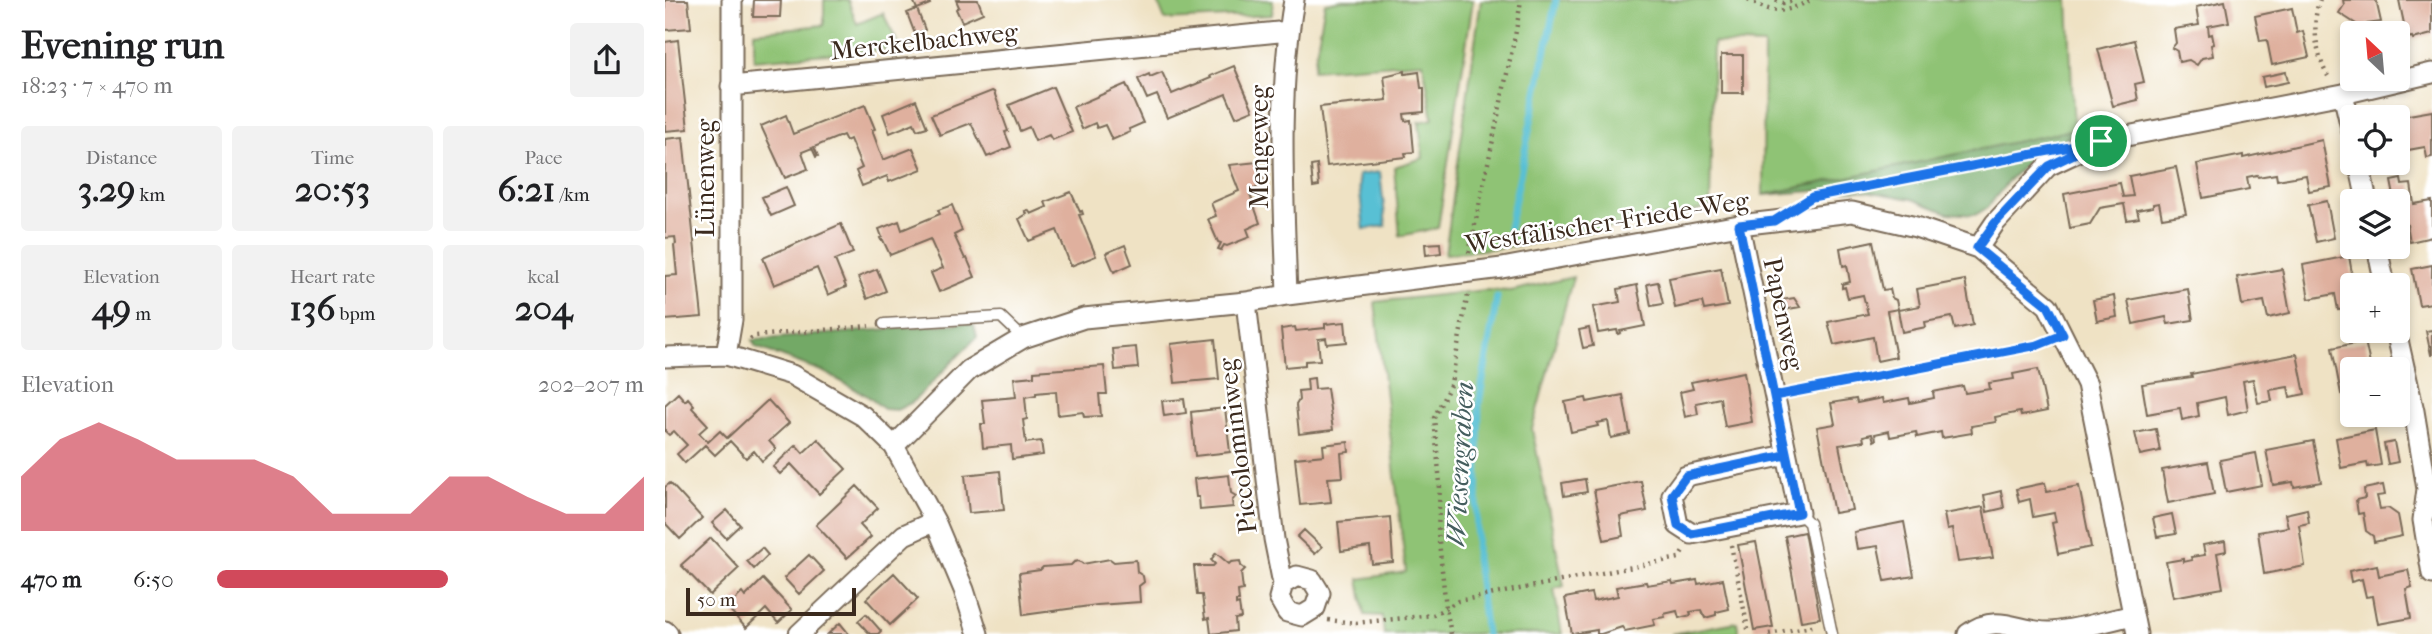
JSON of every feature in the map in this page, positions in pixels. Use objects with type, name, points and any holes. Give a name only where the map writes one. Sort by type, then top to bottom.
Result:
[{"type":"street","name":"Lünenweg","points":[[726,355],[732,320],[732,0]]},
{"type":"street","name":"Mengeweg","points":[[1287,295],[1282,144],[1289,32],[1294,0]]},
{"type":"street","name":"Merckelbachweg","points":[[731,86],[1289,32]]},
{"type":"street","points":[[1977,248],[1995,223],[2049,166],[2101,141],[2432,74]]},
{"type":"street","points":[[2343,94],[2346,105]]},
{"type":"street","name":"Westfälischer-Friede-Weg","points":[[894,446],[969,370],[1023,338],[1084,318],[1247,302],[1528,264],[1739,225],[1852,212],[1916,227],[1977,248],[2048,306],[2087,384],[2135,625]]},
{"type":"street","name":"Papenweg","points":[[1739,225],[1799,513]]},
{"type":"street","name":"Piccolominiweg","points":[[1247,302],[1274,539],[1283,584],[1279,598],[1283,608],[1295,616],[1306,615]]},
{"type":"street","points":[[2399,343],[2427,489],[2431,567]]},
{"type":"street","points":[[665,357],[726,355],[792,375],[863,416],[894,446],[935,521],[964,590],[978,634]]},
{"type":"street","points":[[1786,455],[1686,476],[1672,495],[1678,525],[1692,534],[1799,513]]},
{"type":"street","points":[[799,634],[904,535],[935,521]]},
{"type":"street","points":[[1283,584],[1291,577],[1302,576],[1317,585],[1319,602],[1306,615]]},
{"type":"street","points":[[1968,634],[1985,625],[2001,623],[2048,633],[2135,625]]},
{"type":"lane","points":[[884,324],[1002,317],[1023,338]]},
{"type":"lane","name":"Papenweg","points":[[1799,513],[1809,523],[1832,634]]},
{"type":"path","points":[[1451,634],[1438,532],[1440,484],[1434,418],[1451,383],[1468,301],[1469,247],[1521,0]]},
{"type":"path","points":[[1748,0],[1763,9],[1784,12],[1811,0]]},
{"type":"path","points":[[1776,0],[1783,3],[1796,0]]},
{"type":"path","points":[[2320,0],[2316,8],[2314,29],[2325,74],[2343,94]]},
{"type":"path","points":[[1838,192],[2036,153]]},
{"type":"path","points":[[726,355],[756,335],[884,324]]},
{"type":"path","points":[[1774,396],[2038,345],[2063,335]]},
{"type":"path","points":[[1727,527],[1749,634]]},
{"type":"path","points":[[1306,615],[1336,623],[1356,623],[1433,615],[1458,601],[1679,558],[1692,534]]},
{"type":"path","points":[[1769,634],[1830,622]]},
{"type":"green space","points":[[824,0],[848,0],[857,24],[883,13],[900,48],[754,60],[754,32],[824,25]]},
{"type":"green space","points":[[1157,0],[1273,0],[1272,15],[1165,20]]},
{"type":"green space","points":[[1342,0],[1473,0],[1438,228],[1400,236],[1394,167],[1423,158],[1419,122],[1433,119],[1423,62],[1313,70],[1325,3]]},
{"type":"green space","points":[[1481,0],[2068,0],[2074,130],[1763,195],[1764,45],[1713,43],[1710,208],[1518,246],[1445,254]]},
{"type":"green space","points":[[2091,126],[2035,155],[2011,178],[1987,208],[1975,215],[1948,213],[1912,199],[1860,190],[1763,195]]},
{"type":"green space","points":[[1573,277],[1532,429],[1564,586],[1554,589],[1562,634],[1384,634],[1382,616],[1365,615],[1359,579],[1406,572],[1375,302],[1486,290],[1511,291]]},
{"type":"green space","points":[[964,323],[974,325],[977,337],[913,402],[897,410],[884,409],[866,395],[824,372],[756,347],[752,340]]},
{"type":"green space","points":[[1737,622],[1739,634],[1671,634]]},
{"type":"water","points":[[1380,172],[1386,226],[1364,229],[1358,175]]},
{"type":"building","points":[[665,0],[688,0],[691,28],[665,30]]},
{"type":"building","points":[[754,0],[781,0],[780,17],[753,17]]},
{"type":"building","points":[[913,0],[928,0],[930,4],[917,9]]},
{"type":"building","points":[[956,0],[978,0],[983,13],[962,22],[956,9],[959,7]]},
{"type":"building","points":[[2343,0],[2376,0],[2381,21],[2352,21],[2339,13],[2344,5]]},
{"type":"building","points":[[2399,0],[2432,0],[2432,34],[2413,39],[2410,37],[2410,21],[2403,21]]},
{"type":"building","points":[[2225,1],[2229,22],[2208,26],[2214,44],[2211,45],[2213,56],[2202,58],[2197,65],[2189,60],[2179,62],[2177,51],[2172,48],[2176,43],[2174,29],[2199,25],[2196,7]]},
{"type":"building","points":[[2292,8],[2297,33],[2303,31],[2309,57],[2272,65],[2267,40],[2260,41],[2255,16]]},
{"type":"building","points":[[917,9],[925,30],[915,34],[907,13]]},
{"type":"building","points":[[678,40],[688,129],[665,131],[665,42]]},
{"type":"building","points":[[2134,40],[2144,82],[2135,84],[2138,100],[2113,106],[2098,49]]},
{"type":"building","points":[[1721,55],[1743,55],[1743,93],[1721,93]]},
{"type":"building","points":[[1234,66],[1253,110],[1236,117],[1226,94],[1167,118],[1157,95],[1147,99],[1138,79],[1162,72],[1172,94]]},
{"type":"building","points":[[1405,71],[1405,74],[1419,72],[1421,88],[1424,88],[1424,112],[1404,114],[1405,121],[1411,120],[1414,152],[1405,153],[1406,157],[1327,166],[1320,107],[1387,100],[1384,76]]},
{"type":"building","points":[[2286,72],[2288,82],[2264,87],[2262,77]]},
{"type":"building","points":[[1126,84],[1143,123],[1112,140],[1105,125],[1097,128],[1095,123],[1082,129],[1073,107]]},
{"type":"building","points":[[1053,87],[1072,132],[1052,140],[1049,135],[1035,141],[1029,127],[1020,131],[1009,105]]},
{"type":"building","points":[[992,91],[1008,131],[1005,132],[1011,147],[987,157],[971,123],[940,135],[931,115]]},
{"type":"building","points":[[916,100],[927,127],[917,130],[914,123],[890,133],[883,114]]},
{"type":"building","points":[[865,105],[883,160],[913,148],[922,169],[889,182],[887,176],[862,186],[856,171],[862,168],[850,139],[846,141],[843,135],[814,147],[818,156],[816,157],[812,148],[802,152],[808,169],[785,178],[761,126],[786,115],[793,134]]},
{"type":"building","points":[[2432,111],[2432,157],[2427,158],[2425,147],[2410,150],[2410,115]]},
{"type":"building","points":[[683,137],[702,317],[665,320],[665,276],[677,275],[675,237],[665,238],[665,139]]},
{"type":"building","points":[[2322,140],[2331,187],[2309,191],[2306,175],[2277,180],[2276,174],[2257,175],[2247,177],[2249,189],[2203,198],[2197,164],[2243,155],[2243,158]]},
{"type":"building","points":[[1257,162],[1265,184],[1249,191],[1260,223],[1247,229],[1250,237],[1218,249],[1221,243],[1218,242],[1208,219],[1216,216],[1211,203],[1239,191],[1229,165]]},
{"type":"building","points":[[1317,165],[1319,186],[1313,187],[1311,166]]},
{"type":"building","points":[[2176,167],[2186,214],[2162,218],[2159,203],[2137,210],[2139,218],[2127,220],[2124,204],[2100,208],[2090,224],[2070,228],[2064,194],[2120,183],[2123,197],[2133,196],[2129,176]]},
{"type":"building","points":[[2401,179],[2402,185],[2411,184],[2414,204],[2432,201],[2432,237],[2410,242],[2410,189],[2393,189],[2391,181]]},
{"type":"building","points":[[786,187],[794,206],[771,216],[762,197]]},
{"type":"building","points":[[1071,192],[1080,212],[1082,211],[1083,214],[1079,215],[1096,256],[1071,266],[1057,230],[1029,241],[1019,219],[1027,214],[1025,211],[1028,210],[1031,214],[1047,207],[1045,202]]},
{"type":"building","points":[[2327,201],[2334,238],[2316,242],[2308,205]]},
{"type":"building","points":[[952,205],[962,231],[954,235],[975,277],[939,292],[931,273],[943,268],[930,239],[890,255],[880,238],[879,229],[899,221],[902,230],[940,214],[938,210]]},
{"type":"building","points":[[841,224],[853,253],[835,260],[846,287],[828,295],[817,268],[774,285],[763,258]]},
{"type":"building","points":[[1873,241],[1883,290],[1890,289],[1898,309],[1887,311],[1896,357],[1877,361],[1873,337],[1834,345],[1828,322],[1868,314],[1863,295],[1848,298],[1845,287],[1842,288],[1842,284],[1850,282],[1847,265],[1843,266],[1840,248]]},
{"type":"building","points":[[1440,243],[1441,253],[1426,255],[1425,244]]},
{"type":"building","points":[[1125,245],[1132,264],[1114,272],[1106,253]]},
{"type":"building","points":[[2340,258],[2350,259],[2352,273],[2340,273],[2340,310],[2335,294],[2309,299],[2303,265]]},
{"type":"building","points":[[2432,265],[2432,303],[2419,305],[2412,269]]},
{"type":"building","points":[[1721,268],[1728,306],[1704,310],[1702,302],[1675,308],[1669,278]]},
{"type":"building","points":[[877,269],[886,291],[867,299],[858,277]]},
{"type":"building","points":[[2282,269],[2290,313],[2268,318],[2264,301],[2242,305],[2237,277]]},
{"type":"building","points":[[1965,280],[1973,325],[1955,329],[1952,317],[1925,322],[1926,327],[1902,332],[1898,310],[1920,306],[1917,289]]},
{"type":"building","points":[[1658,282],[1663,304],[1651,306],[1647,284]]},
{"type":"building","points":[[1637,285],[1645,326],[1620,331],[1618,334],[1617,330],[1598,333],[1593,307],[1620,302],[1618,289]]},
{"type":"building","points":[[2188,289],[2193,320],[2168,324],[2166,317],[2133,324],[2128,300]]},
{"type":"building","points":[[2114,296],[2117,317],[2097,321],[2093,300]]},
{"type":"building","points":[[1794,298],[1800,307],[1777,311],[1775,301]]},
{"type":"building","points":[[1345,322],[1347,342],[1327,344],[1326,338],[1318,339],[1320,360],[1285,367],[1281,329],[1295,327],[1296,331],[1325,328],[1325,324]]},
{"type":"building","points":[[1589,328],[1593,346],[1583,348],[1579,330]]},
{"type":"building","points":[[2432,330],[2432,355],[2431,355],[2426,331]]},
{"type":"building","points":[[1215,339],[1219,379],[1175,383],[1171,344]]},
{"type":"building","points":[[2365,343],[2368,357],[2340,357],[2340,389],[2332,348]]},
{"type":"building","points":[[1136,347],[1138,368],[1115,370],[1113,349]]},
{"type":"building","points":[[2297,354],[2305,394],[2290,397],[2288,387],[2270,390],[2272,401],[2258,403],[2253,379],[2243,381],[2248,410],[2228,415],[2225,397],[2197,403],[2199,416],[2182,420],[2180,408],[2147,414],[2142,384],[2192,377],[2191,374]]},
{"type":"building","points":[[1104,366],[1107,394],[1099,394],[1101,416],[1084,417],[1083,412],[1058,415],[1056,391],[1036,393],[1025,397],[1027,419],[1023,420],[1026,443],[1041,441],[1043,455],[1012,459],[1011,445],[983,448],[981,424],[985,424],[982,400],[1016,397],[1014,378],[1034,376],[1034,371]]},
{"type":"building","points":[[2038,369],[2047,411],[2021,416],[2020,412],[1995,417],[1996,422],[1971,426],[1972,433],[1942,438],[1941,432],[1917,437],[1916,432],[1890,437],[1889,431],[1875,434],[1874,441],[1872,434],[1863,436],[1864,441],[1839,445],[1852,510],[1834,513],[1817,427],[1835,424],[1831,403],[1856,399],[1857,403],[1882,398],[1883,403],[1909,398],[1910,403],[1934,398],[1933,392],[1963,386],[1965,393],[1990,389],[1989,383],[2014,379],[2013,374]]},
{"type":"building","points":[[1744,372],[1752,422],[1725,427],[1720,398],[1696,403],[1698,414],[1685,417],[1680,392],[1693,389],[1691,382]]},
{"type":"building","points":[[1314,378],[1315,389],[1327,388],[1333,430],[1299,434],[1296,405],[1299,400],[1298,391],[1308,390],[1307,379]]},
{"type":"building","points":[[678,393],[685,401],[688,398],[694,405],[692,408],[708,425],[699,433],[708,442],[720,431],[727,438],[768,400],[789,423],[769,441],[776,449],[762,461],[754,451],[746,458],[730,441],[715,455],[705,445],[685,463],[677,454],[687,445],[674,431],[669,435],[665,431],[665,405]]},
{"type":"building","points":[[1623,395],[1630,434],[1611,438],[1608,421],[1571,432],[1565,402],[1586,398],[1587,402]]},
{"type":"building","points":[[1184,399],[1186,413],[1164,416],[1162,401]]},
{"type":"building","points":[[1225,408],[1230,452],[1195,456],[1191,412]]},
{"type":"building","points":[[2156,429],[2160,451],[2140,455],[2135,433]]},
{"type":"building","points":[[2375,430],[2381,465],[2368,467],[2367,463],[2341,468],[2336,438]]},
{"type":"building","points":[[818,439],[846,469],[819,494],[791,464],[780,474],[773,467],[796,445],[803,453]]},
{"type":"building","points":[[2313,441],[2321,482],[2294,487],[2293,482],[2273,485],[2266,450]]},
{"type":"building","points":[[1348,442],[1349,452],[1341,453],[1343,477],[1328,478],[1331,502],[1300,505],[1295,458],[1324,455],[1323,445]]},
{"type":"building","points":[[2394,442],[2398,462],[2388,464],[2384,444]]},
{"type":"building","points":[[2256,453],[2262,485],[2226,492],[2220,460]]},
{"type":"building","points":[[2208,462],[2214,494],[2168,503],[2162,470]]},
{"type":"building","points":[[1000,471],[1004,510],[969,513],[965,475]]},
{"type":"building","points":[[1229,475],[1231,493],[1236,496],[1232,501],[1233,507],[1200,510],[1194,479]]},
{"type":"building","points":[[1585,479],[1587,492],[1564,496],[1562,483]]},
{"type":"building","points":[[1641,481],[1647,511],[1620,516],[1623,536],[1604,540],[1594,490]]},
{"type":"building","points":[[670,483],[702,518],[680,539],[665,523],[665,487]]},
{"type":"building","points":[[2045,483],[2047,492],[2079,486],[2091,547],[2058,554],[2052,523],[2056,522],[2054,513],[2033,517],[2030,499],[2019,502],[2016,489]]},
{"type":"building","points":[[2383,485],[2385,495],[2377,496],[2380,509],[2388,508],[2398,515],[2402,536],[2374,542],[2373,536],[2366,531],[2363,513],[2358,514],[2356,500],[2365,498],[2364,489]]},
{"type":"building","points":[[857,486],[878,508],[860,525],[871,537],[847,558],[816,525]]},
{"type":"building","points":[[2001,491],[2004,508],[1987,512],[1984,495]]},
{"type":"building","points":[[1983,507],[1993,558],[1958,562],[1952,529],[1947,530],[1944,514]]},
{"type":"building","points":[[2307,509],[2309,523],[2299,525],[2305,566],[2264,574],[2258,532],[2288,527],[2285,514]]},
{"type":"building","points":[[727,510],[740,525],[726,538],[712,523]]},
{"type":"building","points":[[2172,514],[2176,534],[2157,537],[2153,518]]},
{"type":"building","points":[[1390,517],[1393,562],[1372,564],[1370,547],[1341,551],[1338,522]]},
{"type":"building","points":[[1904,522],[1914,576],[1885,581],[1878,546],[1857,549],[1854,532]]},
{"type":"building","points":[[1304,530],[1322,547],[1315,554],[1297,537]]},
{"type":"building","points":[[1804,532],[1820,618],[1801,621],[1785,536]]},
{"type":"building","points":[[711,538],[739,568],[710,595],[681,565]]},
{"type":"building","points":[[2225,541],[2226,551],[2217,553],[2223,588],[2173,597],[2166,562],[2192,560],[2191,557],[2205,555],[2203,545]]},
{"type":"building","points":[[1756,542],[1773,627],[1754,630],[1738,545]]},
{"type":"building","points":[[762,548],[768,555],[754,569],[747,561]]},
{"type":"building","points":[[1216,553],[1229,564],[1240,561],[1245,569],[1241,573],[1243,590],[1238,591],[1239,601],[1236,601],[1241,618],[1235,619],[1236,631],[1211,634],[1209,618],[1205,619],[1202,595],[1197,595],[1194,566],[1213,566],[1215,564],[1211,560]]},
{"type":"building","points":[[809,555],[824,571],[799,594],[784,578]]},
{"type":"building","points":[[1110,559],[1114,562],[1136,560],[1137,572],[1143,576],[1144,582],[1139,586],[1140,602],[1023,615],[1019,573],[1040,570],[1043,567],[1071,565],[1079,561],[1083,564]]},
{"type":"building","points":[[2377,565],[2379,576],[2408,570],[2412,587],[2406,589],[2411,618],[2378,624],[2373,596],[2366,597],[2362,579],[2351,582],[2349,571]]},
{"type":"building","points":[[894,573],[918,599],[890,625],[866,599]]},
{"type":"building","points":[[763,579],[792,610],[778,623],[766,609],[746,628],[727,607],[742,593],[745,597]]},
{"type":"building","points":[[1723,579],[1729,609],[1716,612],[1716,615],[1705,618],[1701,610],[1679,618],[1677,611],[1653,619],[1655,625],[1625,631],[1622,627],[1601,634],[1597,634],[1597,630],[1572,634],[1565,598],[1591,593],[1593,601],[1618,596],[1616,587],[1646,582],[1647,585],[1672,581],[1673,584],[1697,580],[1698,584]]},
{"type":"building","points":[[866,614],[881,631],[878,634],[870,634],[858,621]]},
{"type":"building","points":[[840,623],[849,634],[828,634]]},
{"type":"waterway","name":"Wiesengraben","points":[[1509,228],[1556,0]]},
{"type":"waterway","name":"Wiesengraben","points":[[1486,634],[1476,558],[1479,403],[1497,297]]},
{"type":"route","points":[[2101,141],[2049,166],[1995,223],[1977,248],[2048,306],[2063,335],[2038,345],[1774,396],[1799,513],[1692,534],[1678,525],[1672,495],[1686,476],[1786,455],[1739,225],[1774,221],[1812,197],[2101,141]]}]
